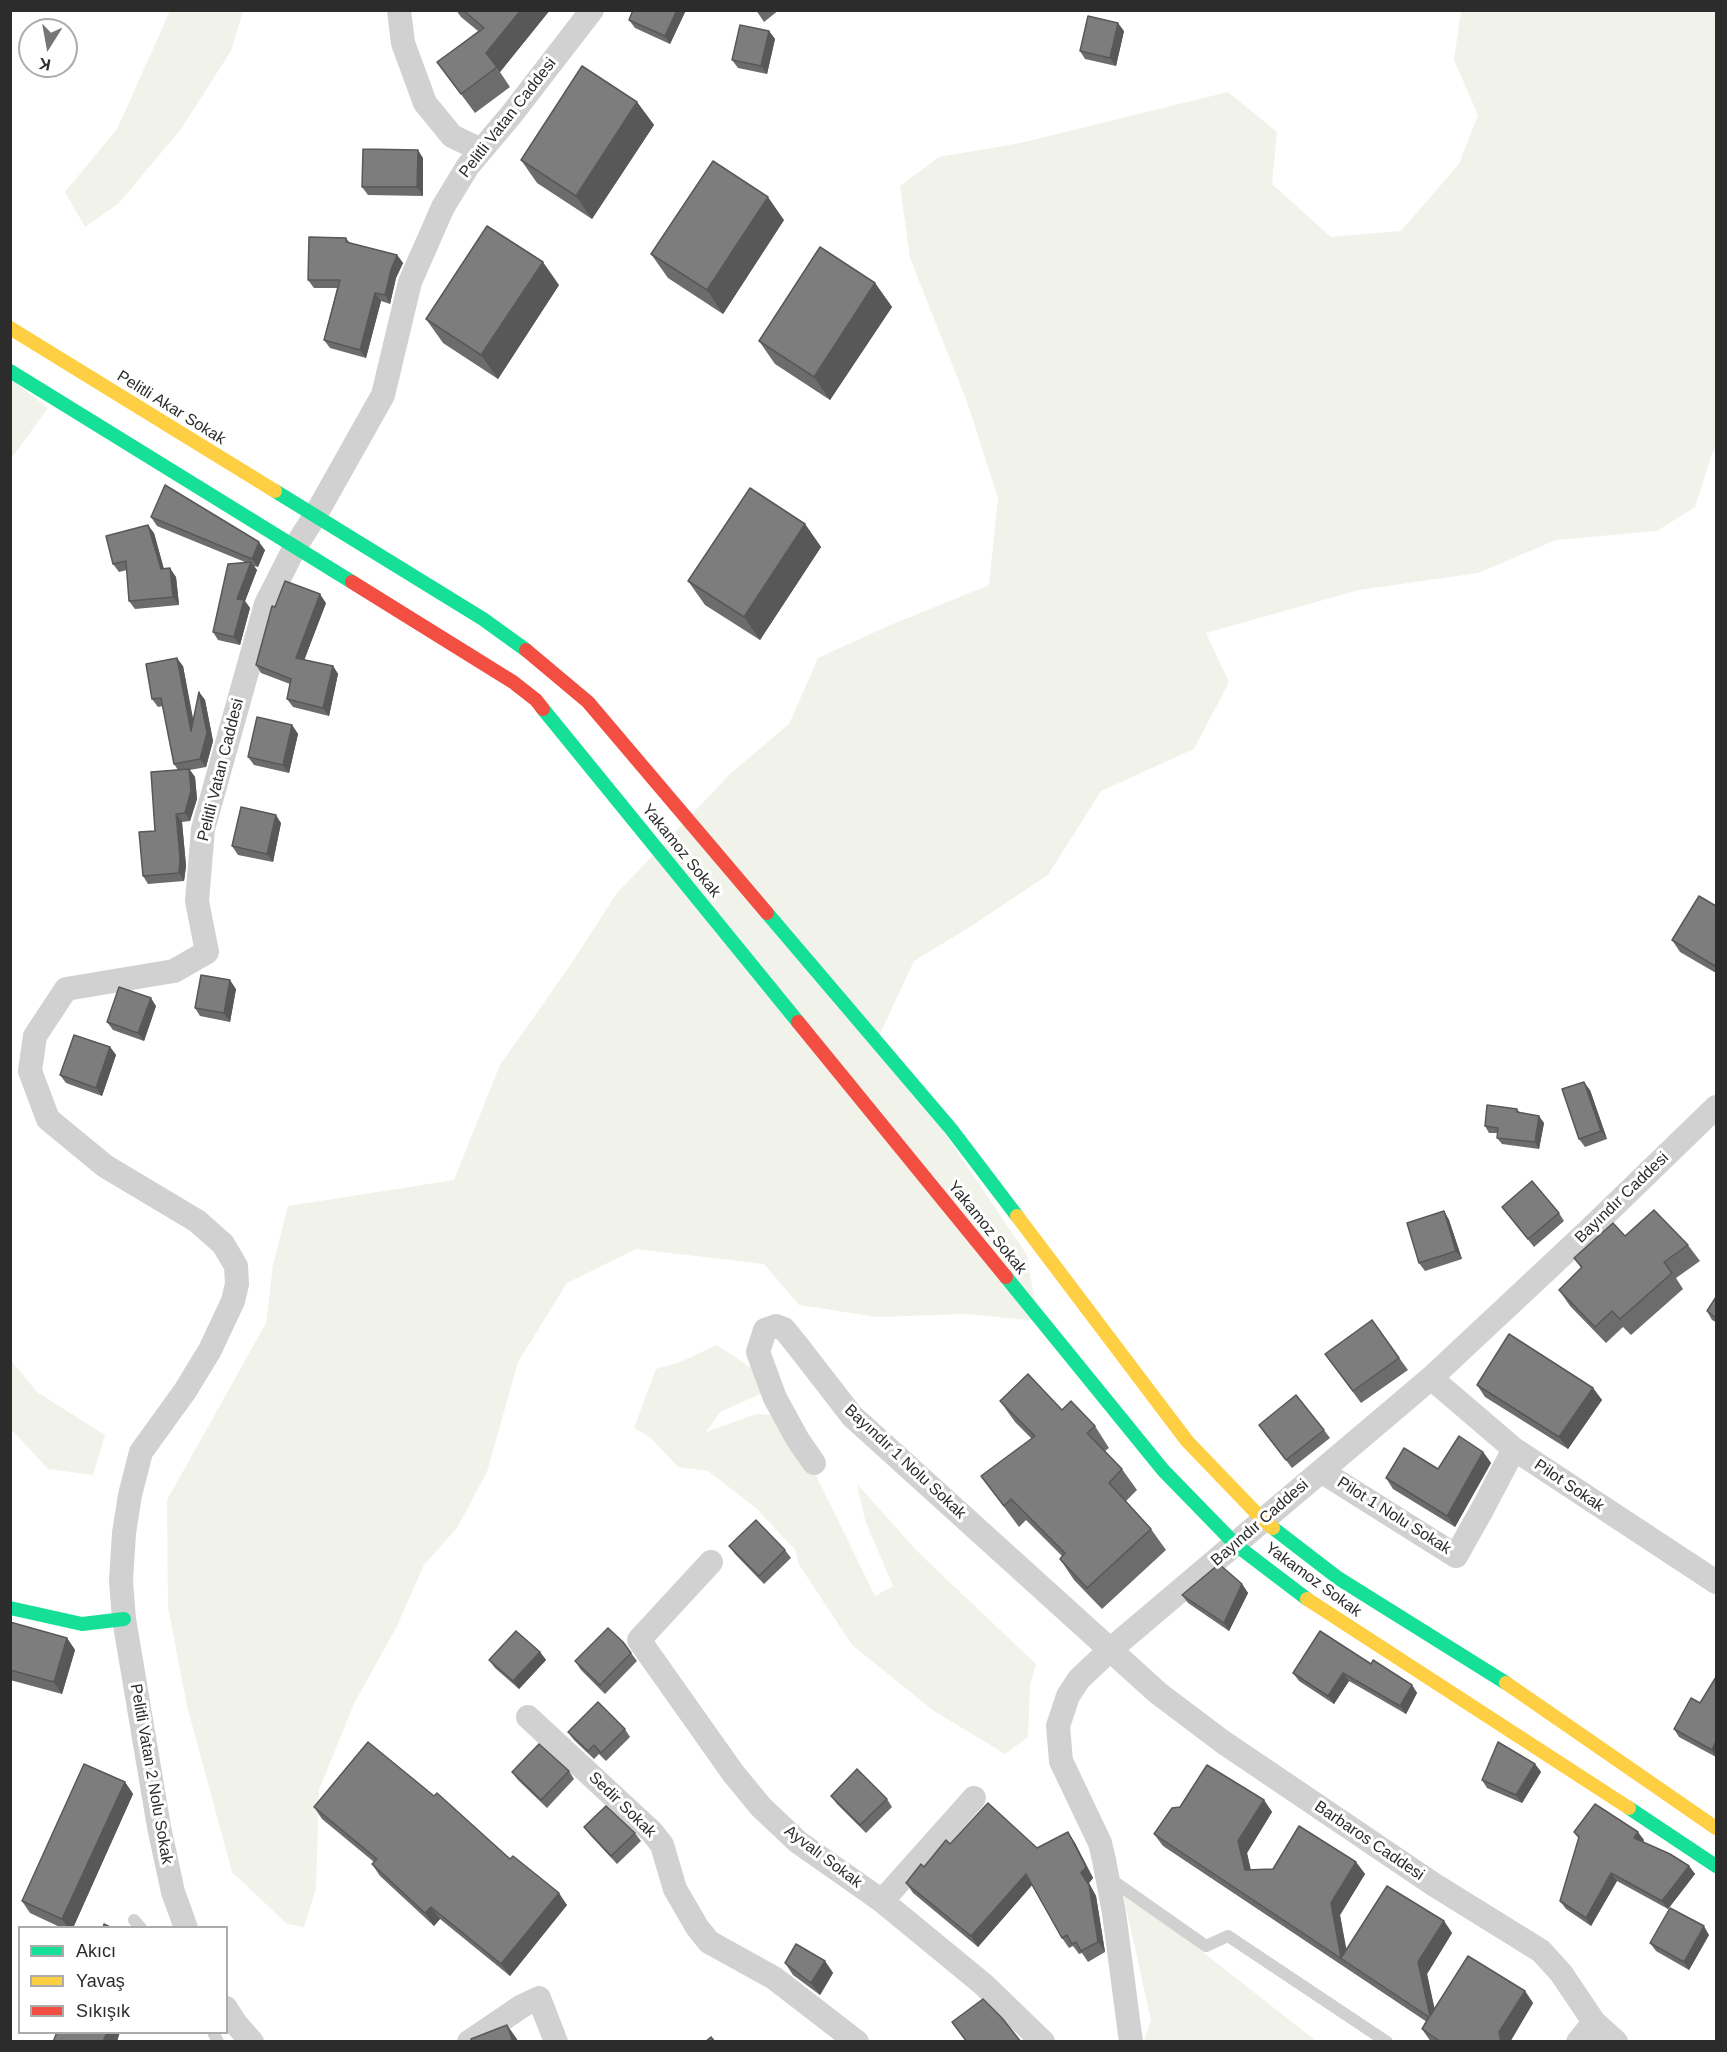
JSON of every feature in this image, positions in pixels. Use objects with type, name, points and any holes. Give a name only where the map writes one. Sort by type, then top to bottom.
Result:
[{"type":"main road","name":"Pelitli Akar Sokak","points":[[10,328],[315,516]]},
{"type":"main road","points":[[10,371],[295,547]]},
{"type":"main road","name":"Yakamoz Sokak","points":[[315,516],[483,619],[526,650],[588,702],[951,1129],[1187,1442],[1263,1520],[1338,1578],[1499,1678],[1716,1828]]},
{"type":"main road","name":"Yakamoz Sokak","points":[[295,547],[513,682],[536,700],[1162,1470],[1236,1545],[1323,1611],[1548,1754],[1716,1866]]},
{"type":"main road","points":[[10,1608],[82,1624],[124,1619]]},
{"type":"street","points":[[399,10],[403,43],[425,103],[452,136],[481,150]]},
{"type":"street","name":"Pelitli Vatan Caddesi","points":[[124,1619],[121,1581],[124,1533],[130,1495],[141,1452],[185,1391],[210,1350],[233,1301],[237,1284],[236,1266],[224,1244],[197,1221],[105,1166],[48,1119],[30,1071],[35,1036],[66,989],[174,971],[207,952],[196,901],[203,829],[266,604],[295,547],[383,395],[410,282],[443,207],[468,166],[511,115],[592,10]]},
{"type":"street","name":"Bayındır Caddesi","points":[[1131,2042],[1114,1913],[1100,1843],[1061,1761],[1058,1726],[1073,1688],[1079,1679],[1110,1650],[1431,1378],[1716,1107]]},
{"type":"street","name":"Bayındır 1 Nolu Sokak","points":[[814,1463],[798,1440],[776,1398],[758,1352],[765,1330],[776,1326],[784,1329],[791,1337],[852,1416],[1110,1650]]},
{"type":"street","name":"Pilot Sokak","points":[[1431,1378],[1514,1449],[1716,1582]]},
{"type":"street","name":"Pilot 1 Nolu Sokak","points":[[1321,1471],[1455,1556],[1514,1449]]},
{"type":"street","name":"Ayvalı Sokak","points":[[711,1562],[639,1640],[733,1773],[761,1807],[798,1842],[882,1901],[983,1984],[1043,2042]]},
{"type":"street","name":"Pelitli Vatan 2 Nolu Sokak","points":[[124,1619],[159,1827],[173,1892],[185,1926]]},
{"type":"street","name":"Barbaros Caddesi","points":[[1110,1650],[1158,1693],[1223,1742],[1433,1884],[1541,1951],[1561,1973],[1594,2022],[1616,2042]]},
{"type":"street","name":"Sedir Sokak","points":[[528,1717],[652,1832],[662,1845],[675,1889],[697,1927],[709,1942],[774,1978],[857,2042]]},
{"type":"street","points":[[882,1901],[974,1798]]},
{"type":"street","points":[[469,2042],[522,2006],[538,1998],[556,2042]]},
{"type":"street","points":[[228,2011],[252,2042]]},
{"type":"street","points":[[1578,2042],[1594,2022]]},
{"type":"lane","points":[[1108,1877],[1206,1946],[1228,1936],[1388,2042]]},
{"type":"shaded area","points":[[170,11],[243,11],[231,51],[181,129],[119,203],[85,227],[65,192],[117,129]]},
{"type":"shaded area","points":[[1461,11],[1716,11],[1716,449],[1712,454],[1695,507],[1657,531],[1556,540],[1478,573],[1359,590],[1206,633],[1229,682],[1194,749],[1101,791],[1048,875],[914,961],[879,1036],[1027,1255],[1038,1321],[967,1314],[877,1317],[799,1305],[764,1264],[636,1249],[567,1283],[518,1362],[487,1472],[457,1528],[424,1565],[396,1628],[354,1704],[319,1790],[316,1888],[304,1927],[287,1924],[232,1872],[187,1706],[168,1607],[167,1500],[266,1323],[273,1265],[288,1206],[454,1180],[500,1065],[571,964],[617,893],[731,773],[789,724],[818,658],[888,626],[989,585],[998,498],[967,402],[910,258],[900,186],[939,157],[1020,143],[1228,92],[1277,132],[1272,184],[1331,237],[1401,231],[1459,164],[1478,115],[1454,60]]},
{"type":"shaded area","points":[[11,379],[48,408],[11,459]]},
{"type":"shaded area","points":[[717,1345],[753,1369],[767,1391],[720,1412],[706,1432],[756,1414],[787,1416],[875,1596],[893,1586],[865,1520],[857,1484],[920,1554],[1036,1664],[1030,1686],[1028,1737],[1005,1754],[934,1711],[852,1645],[798,1563],[796,1551],[756,1508],[708,1471],[678,1467],[650,1437],[634,1428],[656,1369],[680,1362]]},
{"type":"shaded area","points":[[10,1359],[37,1392],[105,1435],[93,1475],[48,1469],[11,1429]]},
{"type":"shaded area","points":[[1123,1894],[1151,1911],[1316,2041],[1144,2041],[1151,2020]]},
{"type":"building","points":[[463,10],[521,10],[486,53],[497,67],[461,94],[437,62],[484,28]]},
{"type":"building","points":[[633,10],[677,10],[665,36],[629,20]]},
{"type":"building","points":[[1088,16],[1118,23],[1110,58],[1080,51]]},
{"type":"building","points":[[740,25],[769,31],[761,66],[732,60]]},
{"type":"building","points":[[582,66],[637,102],[576,196],[521,160]]},
{"type":"building","points":[[363,149],[418,150],[417,187],[362,187]]},
{"type":"building","points":[[713,161],[768,197],[707,290],[651,254]]},
{"type":"building","points":[[487,226],[543,262],[481,355],[426,319]]},
{"type":"building","points":[[309,237],[346,238],[346,242],[397,255],[385,295],[375,293],[360,350],[324,340],[340,280],[308,280]]},
{"type":"building","points":[[820,247],[875,283],[814,377],[759,341]]},
{"type":"building","points":[[165,485],[259,542],[252,559],[151,517]]},
{"type":"building","points":[[750,488],[805,524],[744,617],[688,581]]},
{"type":"building","points":[[148,525],[161,569],[170,568],[173,597],[129,601],[126,561],[113,564],[106,536]]},
{"type":"building","points":[[251,562],[237,599],[244,600],[234,637],[213,632],[228,564]]},
{"type":"building","points":[[285,581],[320,594],[296,658],[333,666],[323,708],[287,699],[291,679],[256,665],[272,606],[275,607]]},
{"type":"building","points":[[177,658],[191,731],[199,692],[207,733],[200,759],[174,764],[161,698],[152,699],[146,664]]},
{"type":"building","points":[[257,717],[292,725],[283,765],[248,757]]},
{"type":"building","points":[[189,769],[191,791],[185,813],[176,814],[179,873],[143,876],[139,832],[155,831],[151,772]]},
{"type":"building","points":[[241,807],[276,815],[267,854],[232,846]]},
{"type":"building","points":[[1699,896],[1716,906],[1715,966],[1672,940]]},
{"type":"building","points":[[201,975],[230,980],[224,1013],[195,1008]]},
{"type":"building","points":[[119,987],[151,998],[138,1033],[107,1022]]},
{"type":"building","points":[[74,1035],[110,1047],[96,1088],[60,1075]]},
{"type":"building","points":[[1584,1082],[1601,1131],[1579,1139],[1562,1089]]},
{"type":"building","points":[[1487,1105],[1517,1109],[1517,1112],[1539,1116],[1535,1142],[1497,1138],[1498,1128],[1485,1126]]},
{"type":"building","points":[[1532,1181],[1559,1213],[1528,1239],[1502,1207]]},
{"type":"building","points":[[1654,1210],[1688,1245],[1664,1262],[1672,1273],[1620,1319],[1612,1311],[1595,1327],[1559,1290],[1582,1267],[1574,1258],[1613,1223],[1625,1236]]},
{"type":"building","points":[[1444,1211],[1456,1251],[1419,1263],[1407,1223]]},
{"type":"building","points":[[1716,1297],[1716,1318],[1707,1311]]},
{"type":"building","points":[[1372,1320],[1399,1358],[1353,1391],[1325,1354]]},
{"type":"building","points":[[1509,1334],[1593,1388],[1559,1437],[1477,1385]]},
{"type":"building","points":[[1028,1374],[1062,1410],[1071,1401],[1095,1426],[1087,1433],[1122,1469],[1109,1483],[1151,1529],[1087,1588],[1060,1559],[1065,1553],[1011,1499],[1004,1506],[981,1476],[1035,1436],[1000,1401]]},
{"type":"building","points":[[1296,1395],[1324,1430],[1286,1460],[1259,1425]]},
{"type":"building","points":[[1459,1436],[1483,1452],[1447,1516],[1386,1478],[1404,1448],[1438,1469]]},
{"type":"building","points":[[756,1520],[785,1550],[759,1576],[729,1546]]},
{"type":"building","points":[[1219,1564],[1242,1584],[1224,1623],[1182,1595]]},
{"type":"building","points":[[10,1622],[67,1638],[54,1682],[10,1670]]},
{"type":"building","points":[[608,1628],[631,1653],[600,1685],[575,1661]]},
{"type":"building","points":[[516,1631],[540,1652],[513,1681],[489,1660]]},
{"type":"building","points":[[1320,1631],[1371,1664],[1373,1660],[1412,1685],[1400,1706],[1343,1673],[1328,1696],[1293,1673]]},
{"type":"building","points":[[1716,1677],[1716,1741],[1712,1750],[1674,1729],[1691,1698],[1700,1703]]},
{"type":"building","points":[[598,1702],[625,1729],[601,1753],[594,1745],[588,1751],[568,1732]]},
{"type":"building","points":[[368,1742],[434,1796],[437,1793],[510,1859],[513,1856],[559,1893],[501,1964],[431,1907],[425,1913],[372,1864],[377,1859],[314,1807]]},
{"type":"building","points":[[1498,1742],[1535,1764],[1516,1795],[1482,1780]]},
{"type":"building","points":[[539,1744],[569,1771],[541,1800],[512,1772]]},
{"type":"building","points":[[84,1764],[125,1782],[62,1919],[22,1901]]},
{"type":"building","points":[[1207,1765],[1264,1800],[1238,1841],[1245,1870],[1273,1869],[1299,1826],[1356,1862],[1331,1903],[1341,1958],[1387,1886],[1444,1921],[1418,1962],[1430,2016],[1468,1956],[1525,1991],[1499,2032],[1501,2042],[1441,2042],[1422,2029],[1429,2017],[1154,1834],[1172,1808],[1180,1807]]},
{"type":"building","points":[[857,1769],[887,1799],[860,1825],[831,1796]]},
{"type":"building","points":[[988,1803],[1037,1848],[1068,1832],[1086,1867],[1081,1873],[1089,1885],[1098,1942],[1081,1951],[1076,1942],[1072,1944],[1067,1935],[1062,1938],[1026,1874],[971,1936],[906,1883],[921,1864],[924,1867],[946,1840],[950,1844]]},
{"type":"building","points":[[1595,1804],[1638,1832],[1634,1838],[1670,1854],[1689,1866],[1662,1901],[1611,1873],[1586,1918],[1560,1901],[1579,1837],[1574,1832]]},
{"type":"building","points":[[606,1806],[635,1833],[611,1856],[584,1827]]},
{"type":"building","points":[[1670,1908],[1704,1926],[1684,1962],[1650,1943]]},
{"type":"building","points":[[796,1944],[825,1961],[811,1983],[785,1963]]},
{"type":"building","points":[[983,1999],[1021,2042],[967,2042],[952,2022]]},
{"type":"building","points":[[507,2025],[513,2042],[472,2042],[471,2039]]},
{"type":"building","points":[[56,2034],[106,2034],[103,2042],[53,2042]]},
{"type":"building","points":[[711,2037],[715,2042],[705,2042]]},
{"type":"traffic: fast","points":[[10,371],[352,582]]},
{"type":"traffic: fast","points":[[275,491],[483,619],[526,650]]},
{"type":"traffic: fast","points":[[543,709],[798,1022]]},
{"type":"traffic: fast","points":[[767,913],[951,1129],[1017,1216]]},
{"type":"traffic: fast","points":[[1006,1277],[1163,1470],[1236,1545],[1307,1599]]},
{"type":"traffic: fast","points":[[1273,1528],[1338,1578],[1506,1683]]},
{"type":"traffic: fast","points":[[10,1608],[82,1624],[124,1619]]},
{"type":"traffic: fast","points":[[1629,1808],[1716,1866]]},
{"type":"traffic: slow","points":[[10,328],[275,491]]},
{"type":"traffic: slow","points":[[1017,1216],[1187,1441],[1273,1528]]},
{"type":"traffic: slow","points":[[1307,1599],[1629,1808]]},
{"type":"traffic: slow","points":[[1506,1683],[1716,1828]]},
{"type":"traffic: jam","points":[[352,582],[513,682],[536,700],[543,709]]},
{"type":"traffic: jam","points":[[526,650],[588,702],[767,913]]},
{"type":"traffic: jam","points":[[798,1022],[1006,1277]]}]
